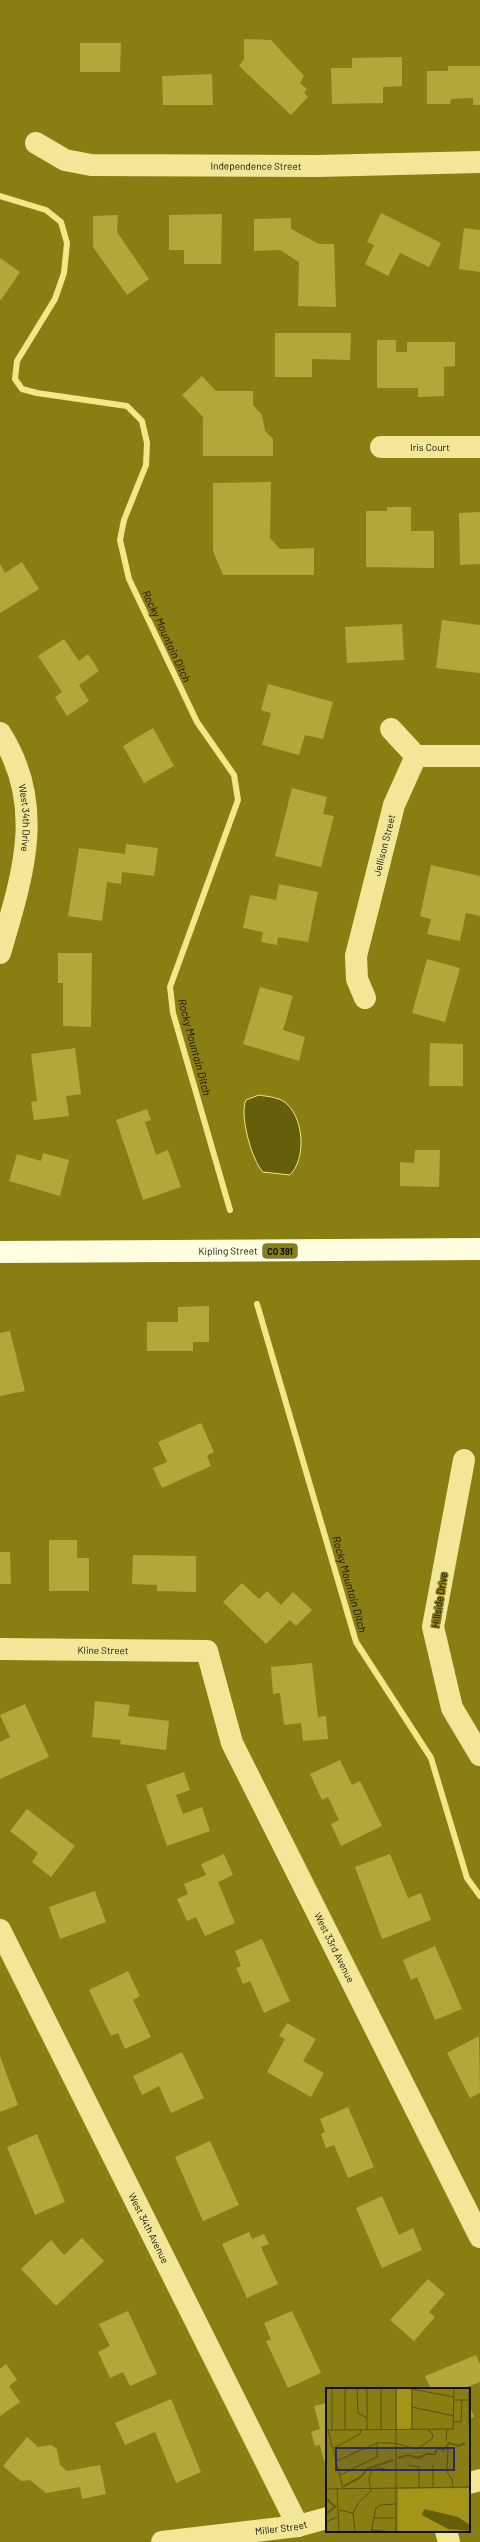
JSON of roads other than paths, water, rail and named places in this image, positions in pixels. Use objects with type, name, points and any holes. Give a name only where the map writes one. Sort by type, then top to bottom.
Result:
[{"type":"main road","name":"Kipling Street","points":[[0,1252],[480,1249]]},
{"type":"street","name":"Independence Street","points":[[36,143],[65,160],[91,165],[317,166],[480,162]]},
{"type":"street","name":"Iris Court","points":[[381,447],[480,447]]},
{"type":"street","points":[[391,729],[416,756],[480,756]]},
{"type":"street","name":"West 34th Drive","points":[[0,733],[6,742],[26,795],[27,843],[0,953]]},
{"type":"street","name":"Jellison Street","points":[[365,998],[357,979],[356,956],[394,805],[416,756]]},
{"type":"street","name":"Hillside Drive","points":[[464,1460],[433,1627],[452,1708],[480,1755]]},
{"type":"street","name":"Kline Street","points":[[0,1649],[206,1651]]},
{"type":"street","name":"West 33rd Avenue","points":[[206,1651],[232,1743],[480,2237]]},
{"type":"street","name":"West 34th Avenue","points":[[0,1930],[298,2526]]},
{"type":"street","points":[[470,2483],[480,2480]]},
{"type":"street","name":"Miller Street","points":[[162,2542],[298,2526],[326,2518]]},
{"type":"street","points":[[446,2532],[449,2542]]},
{"type":"waterway","name":"Rocky Mountain Ditch","points":[[0,196],[46,210],[61,222],[67,243],[64,273],[55,299],[17,361],[15,379],[22,389],[37,393],[127,406],[142,421],[147,443],[146,465],[124,520],[120,540],[129,579],[197,722],[234,775],[238,800],[170,987],[173,1013],[230,1210]]},
{"type":"waterway","name":"Rocky Mountain Ditch","points":[[257,1304],[356,1642],[431,1758],[467,1878],[480,1896]]}]
